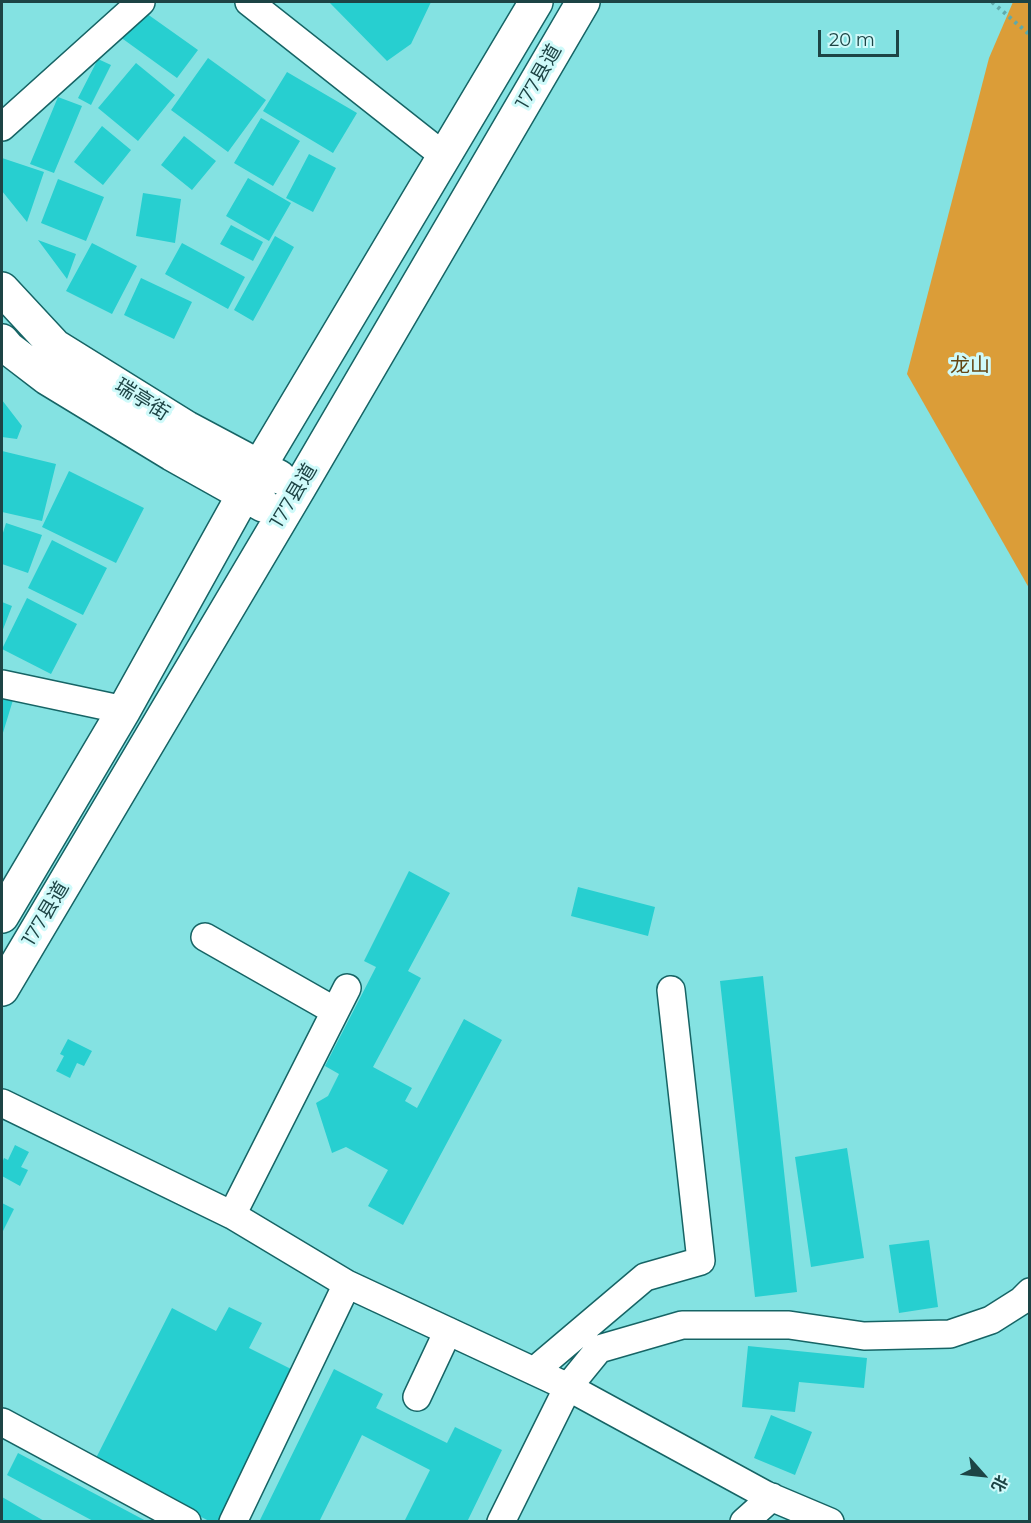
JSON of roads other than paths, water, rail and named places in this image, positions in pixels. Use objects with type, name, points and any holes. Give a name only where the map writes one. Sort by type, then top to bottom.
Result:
[{"type":"main road","name":"177县道","points":[[2,916],[124,710],[251,481],[536,2]]},
{"type":"main road","name":"177县道","points":[[2,989],[583,2]]},
{"type":"main road","name":"瑞亭街","points":[[2,289],[55,346],[187,428],[251,481],[282,515]]},
{"type":"main road","name":"瑞亭街","points":[[2,341],[46,378],[162,448],[251,481],[299,488]]},
{"type":"street","points":[[2,126],[141,2]]},
{"type":"street","points":[[249,2],[444,156]]},
{"type":"street","points":[[2,684],[124,710]]},
{"type":"street","points":[[205,937],[341,1000],[232,1215]]},
{"type":"street","points":[[534,1371],[645,1277],[701,1261],[671,990]]},
{"type":"street","points":[[2,1103],[232,1215],[347,1284],[568,1387],[772,1497],[830,1521]]},
{"type":"street","points":[[233,1521],[347,1284]]},
{"type":"street","points":[[501,1521],[568,1387],[599,1349],[682,1325],[789,1325],[864,1336],[950,1334],[991,1320],[1021,1301],[1029,1292]]},
{"type":"street","points":[[417,1397],[448,1331]]},
{"type":"street","points":[[2,1422],[187,1521]]},
{"type":"street","points":[[744,1521],[772,1497]]},
{"type":"park label","name":"龙山","points":[[970,366]]}]
